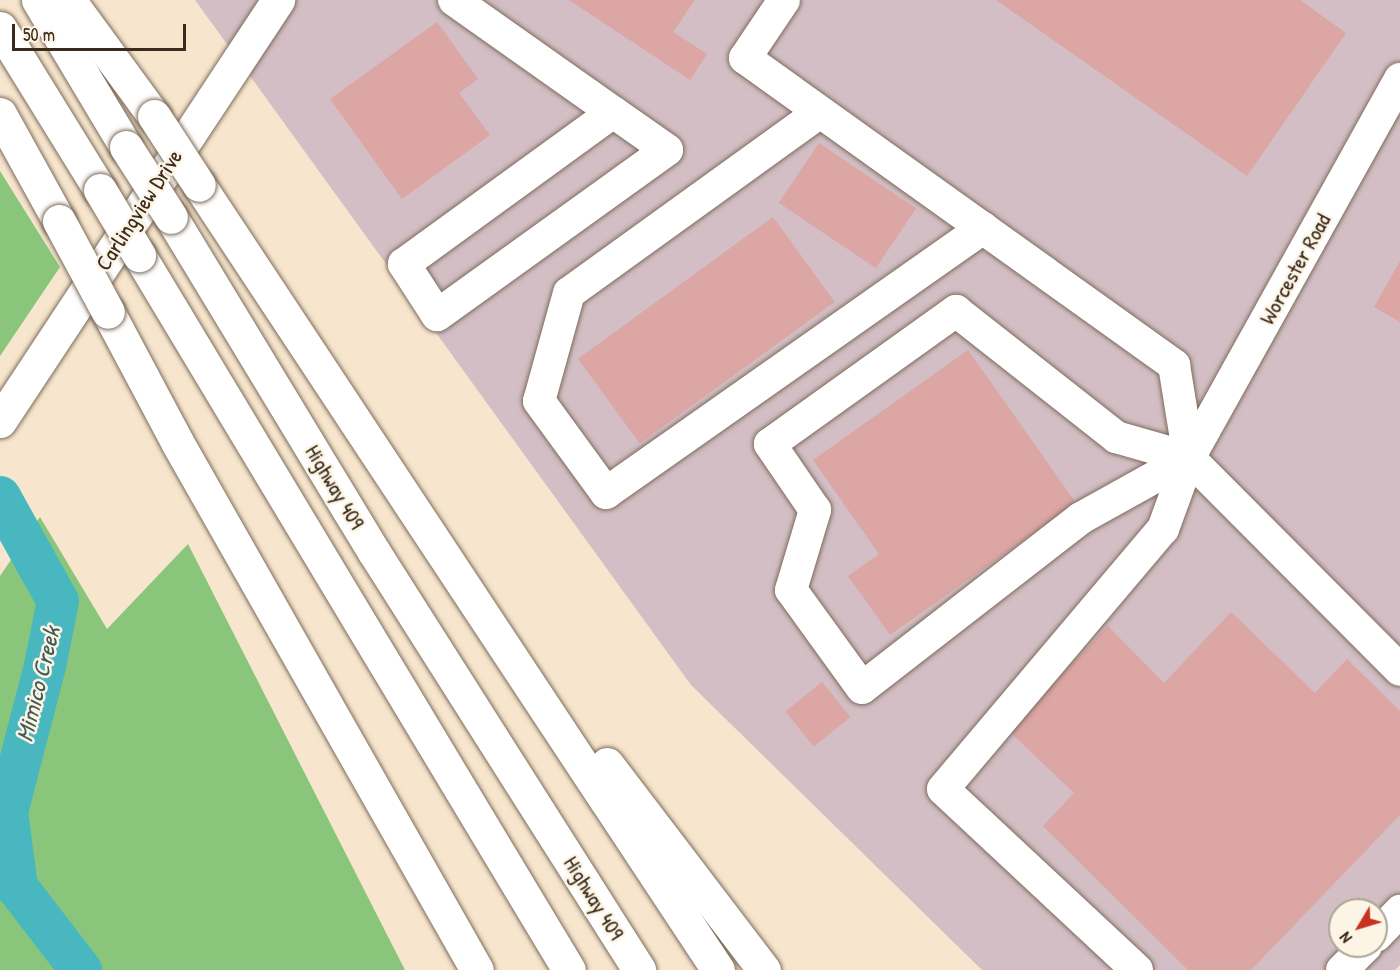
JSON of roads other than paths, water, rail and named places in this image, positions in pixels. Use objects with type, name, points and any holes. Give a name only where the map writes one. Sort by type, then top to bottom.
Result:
[{"type":"main road","name":"Highway 409","points":[[38,0],[374,552],[639,970]]},
{"type":"main road","points":[[69,0],[154,116],[718,970]]},
{"type":"main road","name":"Carlingview Drive","points":[[0,420],[278,0]]},
{"type":"main road","points":[[0,28],[100,190],[569,970]]},
{"type":"main road","points":[[0,114],[177,442],[477,970]]},
{"type":"main road","points":[[406,497],[764,970]]},
{"type":"street","points":[[454,0],[614,112],[667,150],[437,315],[404,264],[614,112]]},
{"type":"street","points":[[784,0],[745,58],[1174,365],[1189,458]]},
{"type":"street","name":"Worcester Road","points":[[1137,970],[943,789],[1163,529],[1189,458],[1400,79]]},
{"type":"street","points":[[820,112],[569,294],[539,401],[606,493],[982,228]]},
{"type":"street","points":[[1189,458],[1081,518],[862,688],[791,590],[815,510],[770,444],[956,311],[1116,436],[1189,458],[1400,670]]},
{"type":"street","points":[[1388,924],[1400,911]]},
{"type":"street","points":[[1342,970],[1354,958]]},
{"type":"waterway","name":"Mimico Creek","points":[[0,497],[58,601],[45,666],[7,812],[17,887],[81,970]]}]
